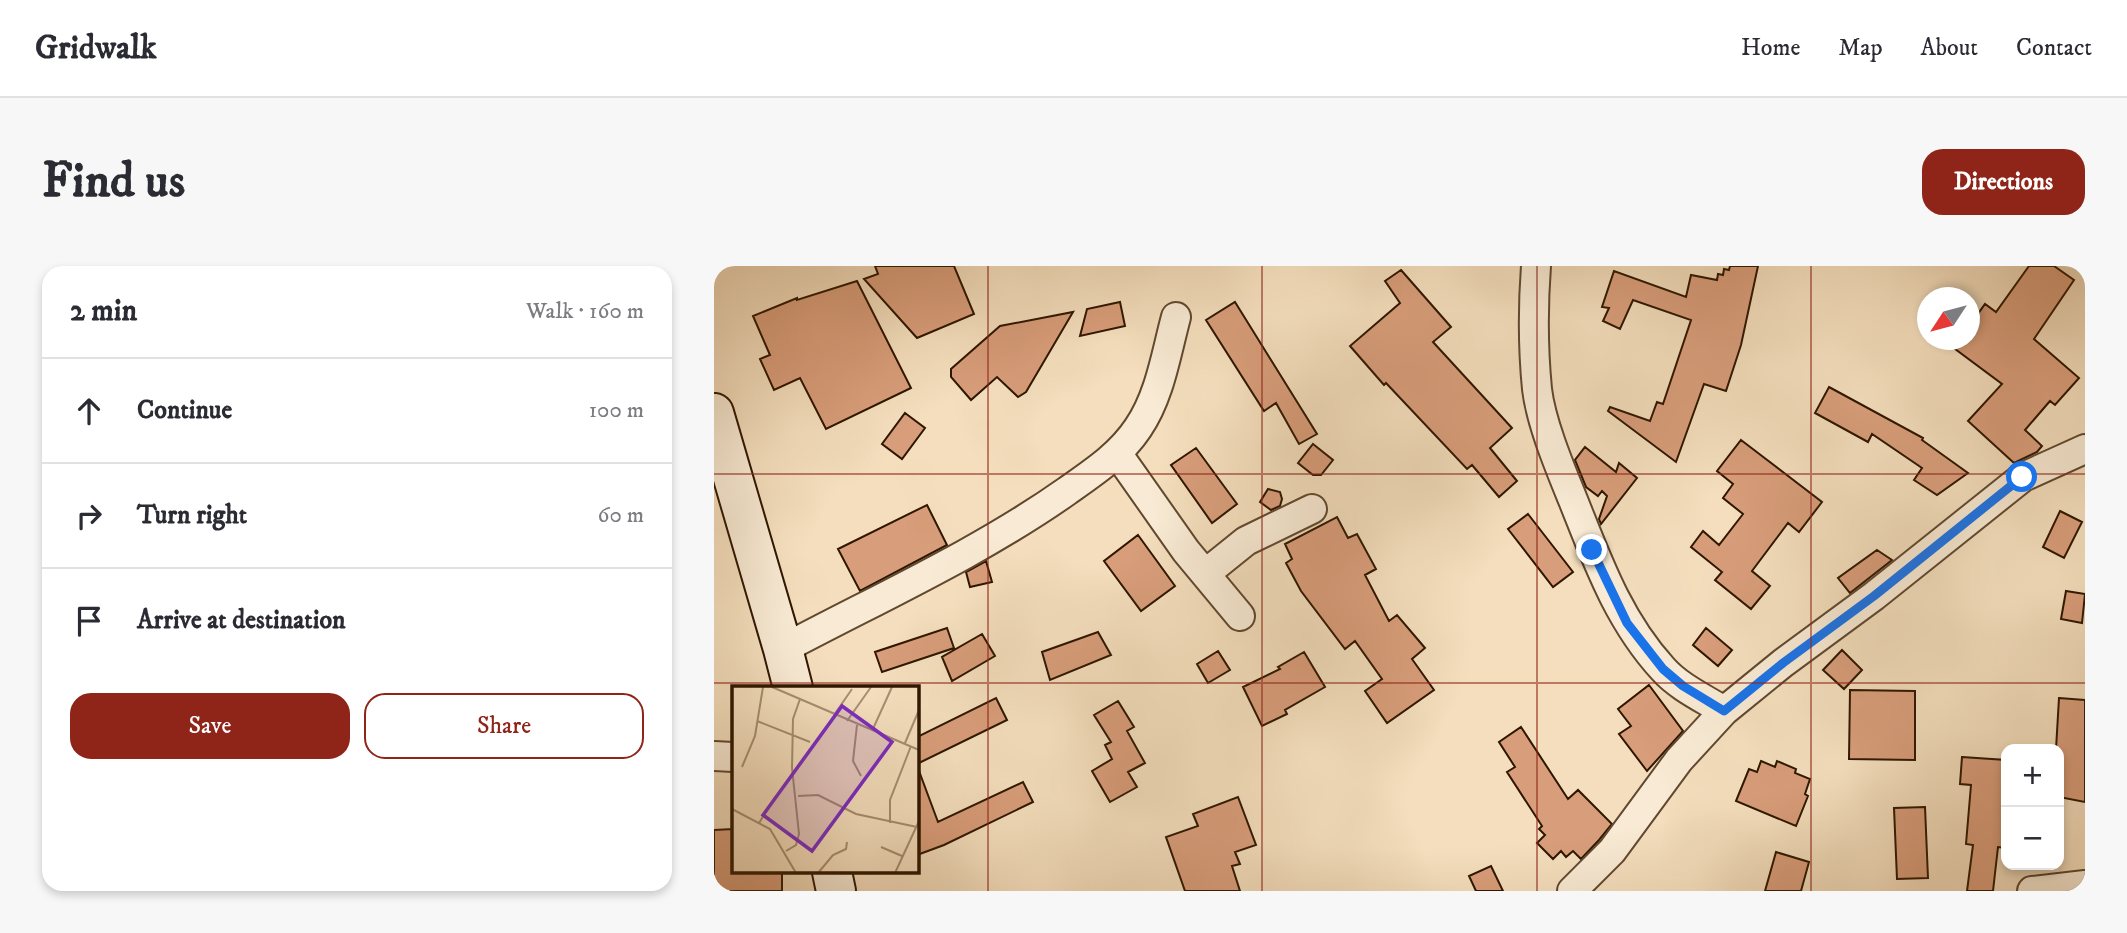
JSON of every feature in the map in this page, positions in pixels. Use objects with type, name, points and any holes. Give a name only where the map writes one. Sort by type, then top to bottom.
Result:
[{"type":"street","points":[[1536,266],[1533,308],[1537,390],[1556,459],[1592,550],[1627,623],[1663,669],[1683,686],[1724,711]]},
{"type":"street","points":[[783,649],[995,537],[1042,509],[1117,453],[1138,429],[1152,405],[1176,317]]},
{"type":"street","points":[[714,413],[726,494],[783,649],[792,686]]},
{"type":"street","points":[[1572,891],[1612,851],[1679,760],[1724,711],[1783,663],[1874,596],[2022,477],[2085,449]]},
{"type":"street","points":[[1117,453],[1186,551],[1240,616]]},
{"type":"street","points":[[1205,574],[1246,541],[1312,509]]},
{"type":"street","points":[[714,756],[732,757]]},
{"type":"street","points":[[2032,891],[2085,885]]},
{"type":"building","points":[[875,266],[954,266],[974,314],[917,338],[864,279],[878,274]]},
{"type":"building","points":[[1730,266],[1758,266],[1741,345],[1726,391],[1704,384],[1676,462],[1608,411],[1610,407],[1650,421],[1657,402],[1663,404],[1691,320],[1633,300],[1620,329],[1603,321],[1609,308],[1602,307],[1614,271],[1686,297],[1691,275],[1717,280],[1718,274],[1723,275],[1724,269],[1729,270]]},
{"type":"building","points":[[2029,266],[2054,266],[2074,280],[2034,339],[2079,378],[2055,405],[2050,401],[2025,430],[2042,446],[2037,452],[2014,463],[1968,421],[2002,384],[1956,350],[1980,350],[1980,311],[1985,304],[1996,312]]},
{"type":"building","points":[[1401,270],[1451,327],[1433,342],[1512,428],[1490,448],[1517,481],[1499,497],[1472,465],[1467,469],[1386,383],[1384,385],[1350,346],[1400,303],[1385,281]]},
{"type":"building","points":[[857,281],[911,388],[826,429],[800,378],[774,390],[760,359],[770,355],[753,316],[797,298]]},
{"type":"building","points":[[1120,302],[1125,326],[1080,336],[1087,309]]},
{"type":"building","points":[[1235,302],[1317,434],[1299,444],[1276,403],[1264,411],[1206,320]]},
{"type":"building","points":[[1073,312],[1026,392],[1018,397],[997,377],[971,400],[951,377],[951,369],[1000,326]]},
{"type":"building","points":[[1829,387],[1923,438],[1922,440],[1968,473],[1937,495],[1914,480],[1922,468],[1872,434],[1868,442],[1815,413]]},
{"type":"building","points":[[905,413],[925,428],[902,459],[882,444]]},
{"type":"building","points":[[1741,440],[1822,502],[1799,532],[1788,523],[1752,571],[1770,586],[1751,609],[1715,580],[1722,572],[1691,547],[1703,531],[1719,545],[1743,514],[1723,498],[1733,484],[1717,471]]},
{"type":"building","points":[[1313,444],[1333,460],[1321,475],[1313,475],[1298,463]]},
{"type":"building","points":[[1585,447],[1616,472],[1619,463],[1637,478],[1601,524],[1599,519],[1607,496],[1602,491],[1598,496],[1586,487],[1575,460]]},
{"type":"building","points":[[1196,448],[1237,504],[1212,523],[1171,465]]},
{"type":"building","points":[[1268,489],[1280,492],[1282,499],[1280,506],[1271,510],[1260,502]]},
{"type":"building","points":[[927,505],[947,545],[860,591],[838,549]]},
{"type":"building","points":[[2060,511],[2082,522],[2064,558],[2043,547]]},
{"type":"building","points":[[1528,514],[1573,572],[1553,587],[1508,529]]},
{"type":"building","points":[[1337,517],[1348,538],[1357,534],[1376,569],[1365,575],[1389,621],[1397,615],[1425,648],[1412,659],[1434,690],[1387,723],[1365,691],[1382,679],[1355,641],[1345,649],[1301,591],[1286,563],[1292,559],[1285,544]]},
{"type":"building","points":[[1138,535],[1175,586],[1141,611],[1104,561]]},
{"type":"building","points":[[1877,550],[1892,560],[1850,593],[1838,578]]},
{"type":"building","points":[[986,561],[992,582],[970,587],[966,572]]},
{"type":"building","points":[[2066,591],[2085,594],[2082,623],[2061,619]]},
{"type":"building","points":[[947,628],[954,648],[882,672],[875,652]]},
{"type":"building","points":[[1706,628],[1732,650],[1718,666],[1693,645]]},
{"type":"building","points":[[1098,632],[1111,655],[1050,680],[1042,652]]},
{"type":"building","points":[[982,634],[995,656],[952,681],[942,657]]},
{"type":"building","points":[[1842,650],[1862,670],[1844,689],[1823,670]]},
{"type":"building","points":[[1218,651],[1230,670],[1208,683],[1197,664]]},
{"type":"building","points":[[1304,652],[1325,687],[1285,710],[1287,714],[1262,726],[1243,687],[1280,669],[1278,667]]},
{"type":"building","points":[[1649,685],[1683,731],[1647,771],[1619,734],[1631,726],[1618,709]]},
{"type":"building","points":[[1850,690],[1915,691],[1915,760],[1849,759]]},
{"type":"building","points":[[996,698],[1007,720],[919,763],[919,736]]},
{"type":"building","points":[[2059,698],[2085,700],[2085,802],[2064,798],[2064,744],[2056,744]]},
{"type":"building","points":[[1118,701],[1134,727],[1127,731],[1145,763],[1128,772],[1137,787],[1110,802],[1092,771],[1112,759],[1105,745],[1111,742],[1094,715]]},
{"type":"building","points":[[1521,727],[1568,799],[1578,790],[1612,824],[1581,859],[1573,851],[1566,857],[1561,851],[1553,859],[1537,843],[1545,835],[1539,829],[1542,826],[1507,772],[1515,767],[1499,742]]},
{"type":"building","points":[[1962,757],[2001,760],[2001,847],[1998,847],[1993,891],[1967,891],[1973,845],[1966,844],[1971,785],[1960,784]]},
{"type":"building","points":[[1761,761],[1775,767],[1777,761],[1810,779],[1805,794],[1808,796],[1796,826],[1736,801],[1749,769],[1757,772]]},
{"type":"building","points":[[919,771],[938,822],[1023,782],[1033,802],[919,854]]},
{"type":"building","points":[[1238,797],[1256,845],[1235,852],[1240,864],[1232,866],[1240,891],[1185,891],[1166,837],[1198,826],[1193,814]]},
{"type":"building","points":[[1925,807],[1928,878],[1897,879],[1894,808]]},
{"type":"building","points":[[732,829],[732,874],[782,874],[782,891],[714,891],[714,830]]},
{"type":"building","points":[[1776,852],[1809,862],[1801,891],[1765,891]]},
{"type":"building","points":[[1491,866],[1503,891],[1476,891],[1469,876]]},
{"type":"route","points":[[1592,550],[1627,623],[1663,669],[1683,686],[1724,711],[1783,663],[1874,596],[2022,477]]}]
